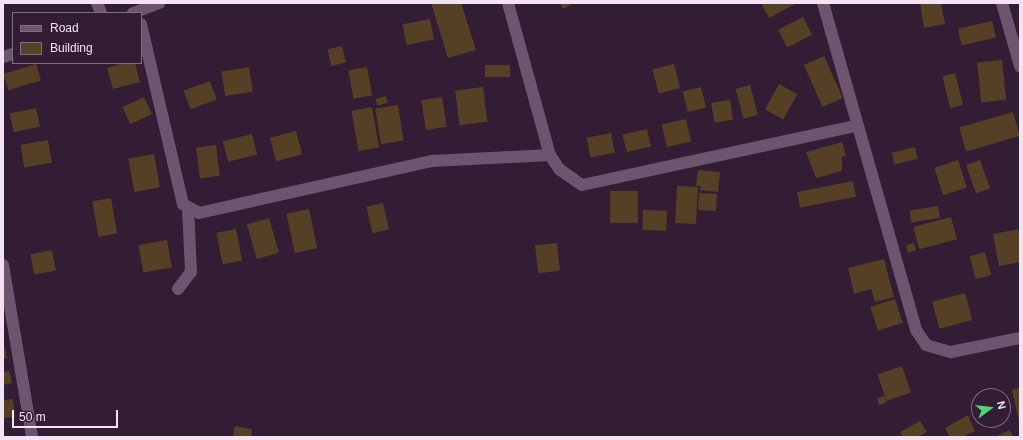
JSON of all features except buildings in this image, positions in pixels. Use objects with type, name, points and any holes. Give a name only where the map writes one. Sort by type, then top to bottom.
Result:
[{"type":"street","points":[[137,12],[159,3]]},
{"type":"street","points":[[508,3],[550,155],[572,180],[592,186],[856,126]]},
{"type":"street","points":[[823,3],[896,271],[916,330],[926,345],[951,352],[1020,338]]},
{"type":"street","points":[[1002,3],[1020,66]]},
{"type":"street","points":[[142,28],[177,182],[183,204],[188,209],[210,213],[432,161],[550,155]]},
{"type":"street","points":[[178,289],[191,272],[188,209]]},
{"type":"street","points":[[3,265],[6,302],[32,437]]}]
